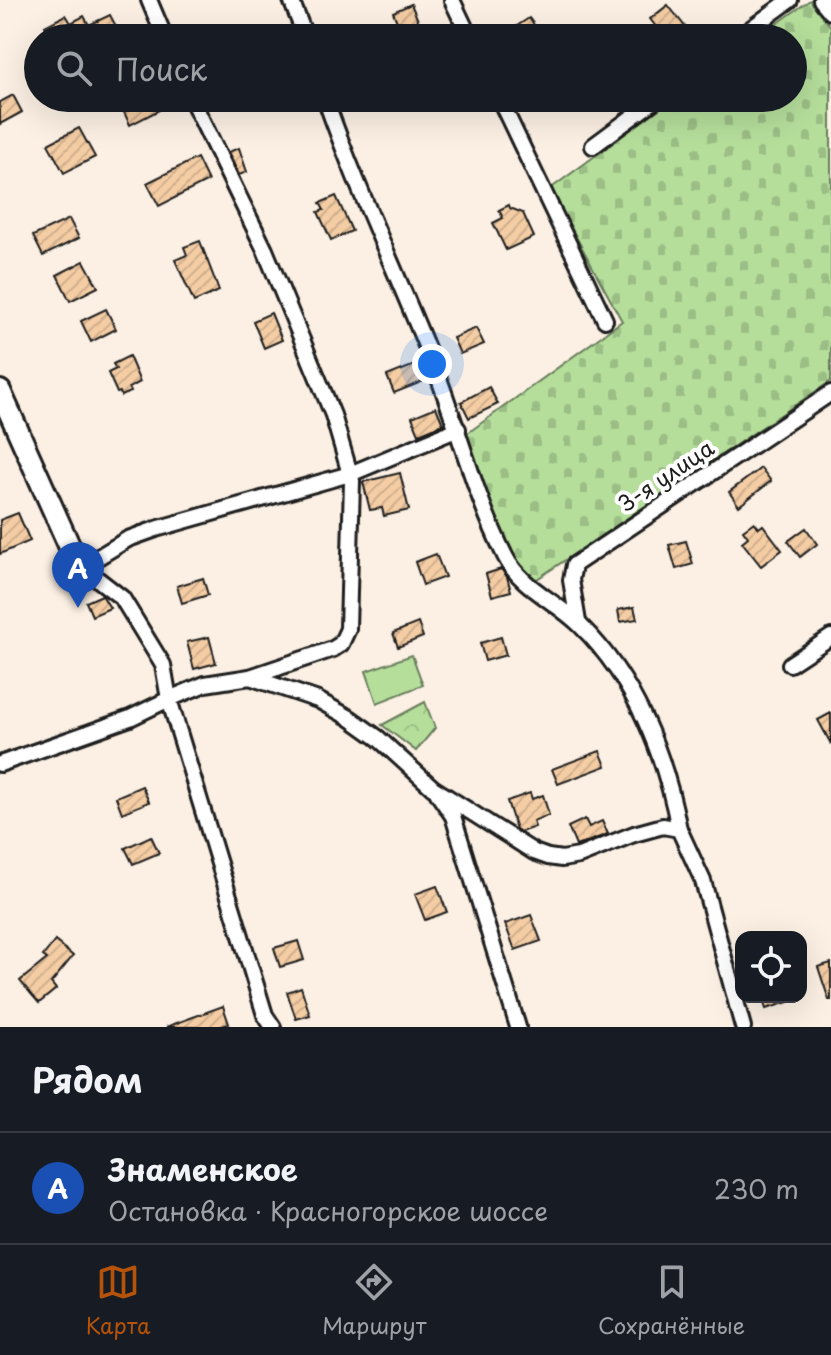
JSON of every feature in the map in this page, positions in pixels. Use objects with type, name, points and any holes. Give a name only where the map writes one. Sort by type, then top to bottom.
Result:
[{"type":"street","points":[[149,0],[159,24]]},
{"type":"street","points":[[291,0],[300,24]]},
{"type":"street","points":[[452,0],[463,24]]},
{"type":"street","points":[[757,24],[790,0]]},
{"type":"street","points":[[821,0],[831,12]]},
{"type":"street","points":[[0,764],[130,718],[205,684],[250,677],[333,649],[348,629],[350,474],[333,415],[265,250],[198,112]]},
{"type":"street","points":[[330,112],[349,167],[458,429],[462,449],[505,558],[526,582],[578,622],[605,652],[628,686],[656,744],[679,829],[703,881],[743,1027]]},
{"type":"street","points":[[506,112],[605,320]]},
{"type":"street","points":[[593,146],[639,112]]},
{"type":"street","points":[[0,391],[90,587]]},
{"type":"street","name":"3-я улица","points":[[578,622],[571,580],[574,565],[831,393]]},
{"type":"street","points":[[77,563],[95,559],[119,543],[156,529],[350,474],[458,429]]},
{"type":"street","points":[[77,563],[122,598],[163,665],[169,699],[265,1015],[273,1027]]},
{"type":"street","points":[[790,664],[831,637]]},
{"type":"street","points":[[250,677],[318,700],[350,718],[433,788],[534,852],[548,857],[562,859],[579,856],[663,826],[679,829]]},
{"type":"street","points":[[433,788],[453,816],[518,1027]]},
{"type":"green space","points":[[810,0],[831,27],[831,381],[531,583],[505,543],[465,435],[622,321],[550,189],[655,112],[807,112],[807,24],[777,24]]},
{"type":"green space","points":[[412,655],[423,685],[377,703],[366,671]]},
{"type":"green space","points":[[425,702],[435,728],[416,751],[382,725]]},
{"type":"building","points":[[411,4],[420,24],[398,24],[393,12]]},
{"type":"building","points":[[668,5],[683,24],[654,24],[650,19]]},
{"type":"building","points":[[66,15],[71,23],[84,16],[88,24],[49,24]]},
{"type":"building","points":[[110,15],[115,24],[91,24]]},
{"type":"building","points":[[529,18],[534,24],[520,24]]},
{"type":"building","points":[[13,95],[22,112],[0,124],[0,102]]},
{"type":"building","points":[[124,112],[156,112],[130,125]]},
{"type":"building","points":[[79,128],[95,157],[64,173],[48,144]]},
{"type":"building","points":[[239,148],[247,172],[239,175],[228,152]]},
{"type":"building","points":[[197,158],[208,181],[159,206],[147,183]]},
{"type":"building","points":[[336,196],[352,231],[331,240],[318,212],[324,210],[320,203]]},
{"type":"building","points":[[509,205],[523,213],[534,237],[506,250],[493,223],[503,218],[499,210]]},
{"type":"building","points":[[69,219],[79,238],[43,256],[33,236]]},
{"type":"building","points":[[200,241],[219,291],[194,302],[175,260],[187,255],[184,247]]},
{"type":"building","points":[[84,261],[98,287],[70,301],[57,275]]},
{"type":"building","points":[[106,309],[116,329],[91,342],[81,321]]},
{"type":"building","points":[[271,313],[282,340],[264,348],[253,321]]},
{"type":"building","points":[[476,328],[484,344],[460,354],[453,338]]},
{"type":"building","points":[[129,356],[140,382],[129,388],[131,392],[121,396],[108,373],[116,369],[113,364]]},
{"type":"building","points":[[417,364],[424,381],[394,393],[387,376]]},
{"type":"building","points":[[489,387],[498,404],[469,418],[461,402]]},
{"type":"building","points":[[436,407],[443,424],[419,434],[412,417]]},
{"type":"building","points":[[761,468],[771,481],[739,506],[729,492]]},
{"type":"building","points":[[400,473],[409,510],[384,516],[382,508],[370,510],[363,482]]},
{"type":"building","points":[[18,513],[30,541],[0,554],[0,520]]},
{"type":"building","points":[[754,522],[759,528],[763,525],[782,550],[761,566],[742,542],[748,537],[743,530]]},
{"type":"building","points":[[806,528],[817,544],[800,557],[788,541]]},
{"type":"building","points":[[686,541],[693,564],[676,569],[669,545]]},
{"type":"building","points":[[436,554],[445,577],[423,585],[415,562]]},
{"type":"building","points":[[501,569],[511,591],[492,596],[486,574]]},
{"type":"building","points":[[203,578],[208,595],[182,603],[177,586]]},
{"type":"building","points":[[102,595],[110,608],[92,616],[86,602]]},
{"type":"building","points":[[634,607],[637,619],[620,622],[618,610]]},
{"type":"building","points":[[418,623],[423,637],[398,647],[393,633]]},
{"type":"building","points":[[209,637],[216,663],[194,669],[187,642]]},
{"type":"building","points":[[501,637],[506,655],[485,661],[480,643]]},
{"type":"building","points":[[831,713],[831,744],[818,720]]},
{"type":"building","points":[[600,751],[606,766],[558,784],[552,769]]},
{"type":"building","points":[[142,786],[149,802],[122,813],[116,797]]},
{"type":"building","points":[[530,793],[532,799],[543,795],[549,815],[533,821],[535,827],[521,832],[516,829],[507,801]]},
{"type":"building","points":[[585,819],[589,827],[602,821],[608,834],[576,846],[568,827]]},
{"type":"building","points":[[151,836],[159,853],[133,864],[125,848]]},
{"type":"building","points":[[437,886],[447,912],[425,920],[415,894]]},
{"type":"building","points":[[531,915],[541,941],[515,950],[505,924]]},
{"type":"building","points":[[55,941],[73,956],[51,983],[56,989],[39,1003],[20,981],[47,959],[43,956]]},
{"type":"building","points":[[298,941],[304,960],[280,967],[274,948]]},
{"type":"building","points":[[831,963],[831,1000],[829,1000],[818,967]]},
{"type":"building","points":[[301,987],[310,1015],[296,1019],[287,992]]},
{"type":"building","points":[[764,1003],[785,1003],[766,1009]]},
{"type":"building","points":[[223,1006],[229,1024],[219,1027],[166,1027]]},
{"type":"place","name":"Знаменское","points":[[78,608]]}]
